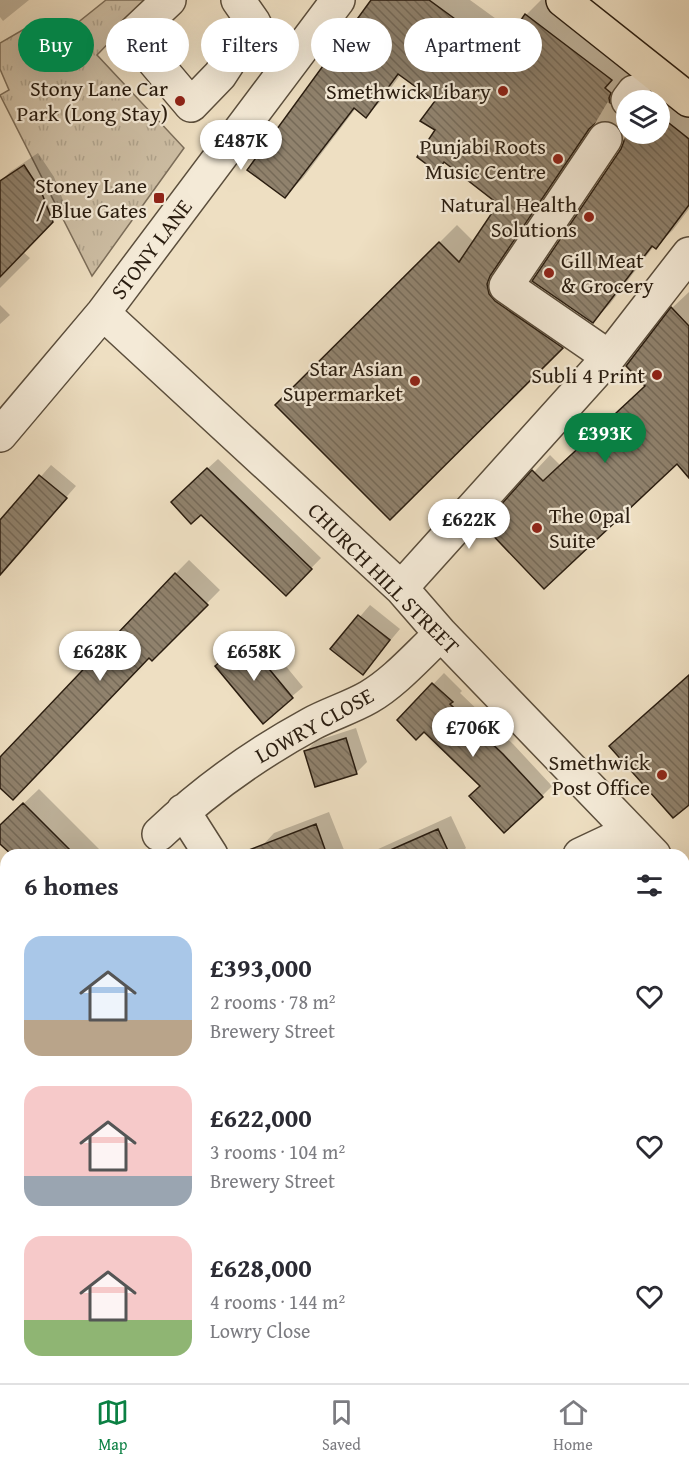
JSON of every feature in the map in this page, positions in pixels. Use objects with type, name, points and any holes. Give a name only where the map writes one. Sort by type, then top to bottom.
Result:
[{"type":"main road","points":[[563,0],[689,100]]},
{"type":"street","points":[[169,0],[132,34],[191,105],[220,75],[254,23],[238,0]]},
{"type":"street","name":"STONY LANE","points":[[0,435],[103,313],[338,0]]},
{"type":"street","points":[[220,75],[256,108]]},
{"type":"street","points":[[605,139],[506,286],[614,350]]},
{"type":"street","points":[[401,588],[614,350],[689,254]]},
{"type":"street","name":"CHURCH HILL STREET","points":[[103,313],[401,588],[441,634],[648,849]]},
{"type":"street","name":"LOWRY CLOSE","points":[[159,834],[183,811],[248,762],[311,724],[369,697],[395,677],[441,634]]},
{"type":"street","points":[[183,811],[207,849]]},
{"type":"street","points":[[593,849],[631,831]]},
{"type":"green space","points":[[106,0],[150,0],[133,18],[106,18],[106,46],[97,55],[106,65],[106,72],[113,72],[184,148],[92,276],[0,95],[9,90],[0,69],[0,43],[18,33],[18,72],[94,72],[94,18],[84,18]]},
{"type":"building","points":[[371,0],[429,0],[454,18],[404,18],[404,72],[542,72],[542,27],[612,80],[605,88],[611,93],[609,98],[611,108],[616,114],[616,124],[607,120],[597,122],[589,129],[490,276],[487,284],[489,294],[495,301],[563,348],[390,520],[275,405],[439,242],[459,262],[498,204],[444,162],[437,172],[417,157],[435,130],[420,121],[435,101],[398,74],[366,118],[354,108],[285,198],[247,170],[318,72],[392,72],[392,18],[358,18]]},
{"type":"building","points":[[670,124],[689,139],[689,205],[656,249],[652,246],[593,323],[532,281],[623,144],[670,144]]},
{"type":"building","points":[[24,165],[41,191],[53,222],[0,277],[0,181]]},
{"type":"building","points":[[671,307],[689,326],[689,478],[677,464],[544,589],[483,525],[532,470],[543,481],[645,386],[626,366]]},
{"type":"building","points":[[207,468],[312,569],[286,596],[201,515],[191,524],[171,502]]},
{"type":"building","points":[[39,475],[67,498],[0,575],[0,520]]},
{"type":"building","points":[[175,573],[208,605],[152,661],[149,658],[13,800],[0,788],[0,757]]},
{"type":"building","points":[[358,615],[390,640],[363,675],[330,649]]},
{"type":"building","points":[[246,641],[293,698],[263,724],[215,666]]},
{"type":"building","name":"Smethwick Post Office","points":[[689,675],[689,805],[673,818],[609,746]]},
{"type":"building","points":[[432,683],[543,797],[504,833],[469,796],[480,786],[424,732],[416,740],[397,720]]},
{"type":"building","points":[[346,738],[357,774],[315,787],[304,751]]},
{"type":"building","points":[[23,803],[69,849],[5,849],[0,844],[0,825]]},
{"type":"building","points":[[316,824],[325,849],[251,849]]},
{"type":"building","points":[[438,829],[447,849],[393,849]]},
{"type":"tunnel","points":[[605,139],[616,120]]},
{"type":"place","name":"Smethwick Libary","points":[[503,91]]},
{"type":"place","name":"Stony Lane Car Park (Long Stay)","points":[[180,101]]},
{"type":"place","name":"Punjabi Roots Music Centre","points":[[558,159]]},
{"type":"place","name":"Stoney Lane / Blue Gates","points":[[159,198]]},
{"type":"place","name":"Natural Health Solutions","points":[[589,217]]},
{"type":"place","name":"Gill Meat & Grocery","points":[[549,273]]},
{"type":"place","name":"Subli 4 Print","points":[[657,375]]},
{"type":"place","name":"Star Asian Supermarket","points":[[415,381]]},
{"type":"place","name":"The Opal Suite","points":[[537,528]]},
{"type":"place","name":"Smethwick Post Office","points":[[662,775]]}]
